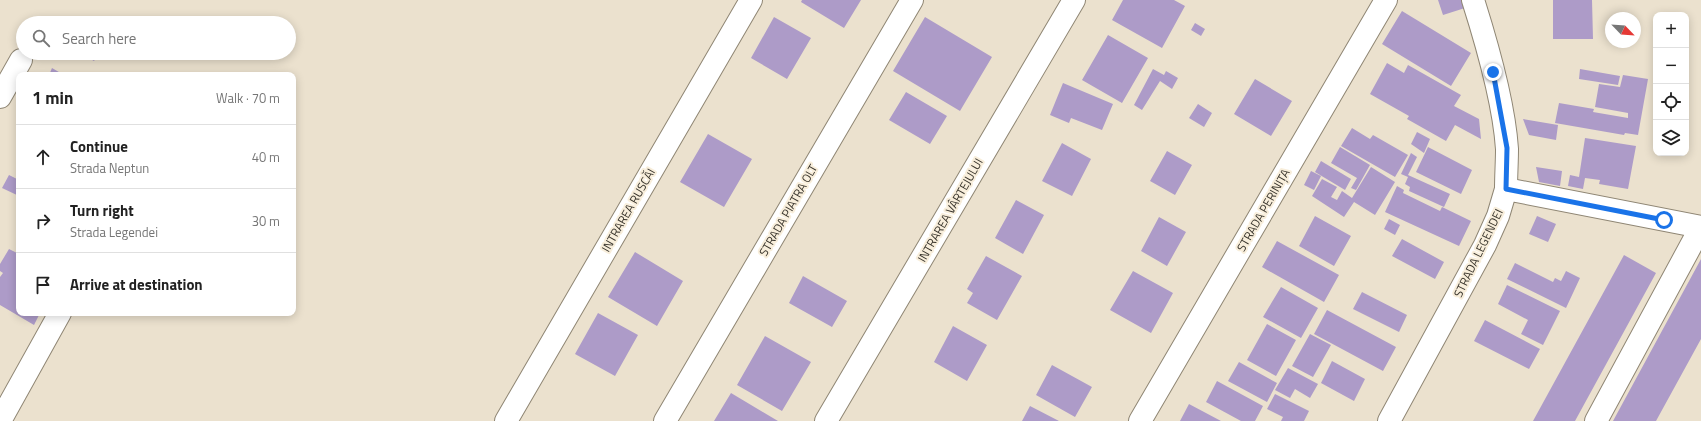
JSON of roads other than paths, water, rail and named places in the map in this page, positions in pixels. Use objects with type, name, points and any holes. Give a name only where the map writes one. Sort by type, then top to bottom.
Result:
[{"type":"street","name":"INTRAREA RUSCĂI","points":[[506,421],[751,0]]},
{"type":"street","name":"STRADA PIATRA OLT","points":[[665,421],[912,0]]},
{"type":"street","name":"INTRAREA VÂRTEJULUI","points":[[826,421],[1074,0]]},
{"type":"street","name":"STRADA PERINIȚA","points":[[1140,421],[1386,0]]},
{"type":"street","name":"STRADA LEGENDEI","points":[[1389,421],[1485,245],[1498,216],[1506,189],[1507,148],[1502,119],[1493,72],[1473,0]]},
{"type":"street","points":[[0,97],[21,60]]},
{"type":"street","points":[[1506,189],[1701,227],[1596,421]]},
{"type":"street","points":[[0,421],[58,316]]}]
